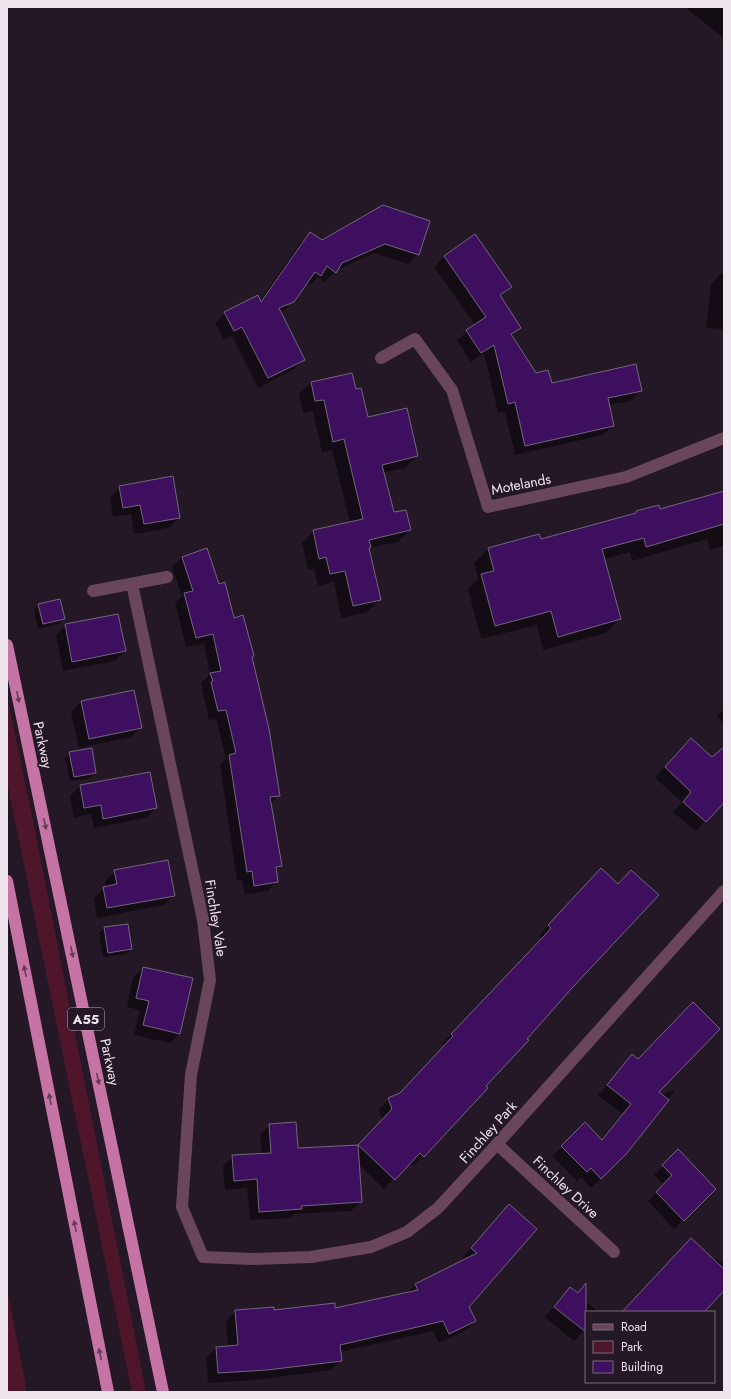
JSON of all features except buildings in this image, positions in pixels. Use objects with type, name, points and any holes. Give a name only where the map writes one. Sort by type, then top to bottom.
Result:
[{"type":"highway","name":"Parkway","points":[[7,645],[163,1392]]},
{"type":"highway","points":[[7,881],[108,1392]]},
{"type":"street","name":"Motelands","points":[[381,358],[414,339],[452,390],[488,507],[626,477],[724,438]]},
{"type":"street","points":[[93,591],[167,577]]},
{"type":"street","name":"Finchley Vale","points":[[132,584],[203,920],[210,980],[191,1075],[182,1207],[203,1257]]},
{"type":"street","name":"Finchley Park","points":[[203,1257],[253,1259],[311,1257],[371,1247],[407,1232],[438,1208],[724,891]]},
{"type":"street","name":"Finchley Drive","points":[[497,1144],[614,1252]]},
{"type":"green space","points":[[7,696],[146,1392],[132,1392],[7,782]]},
{"type":"green space","points":[[7,1288],[26,1387],[25,1392],[7,1392]]}]
